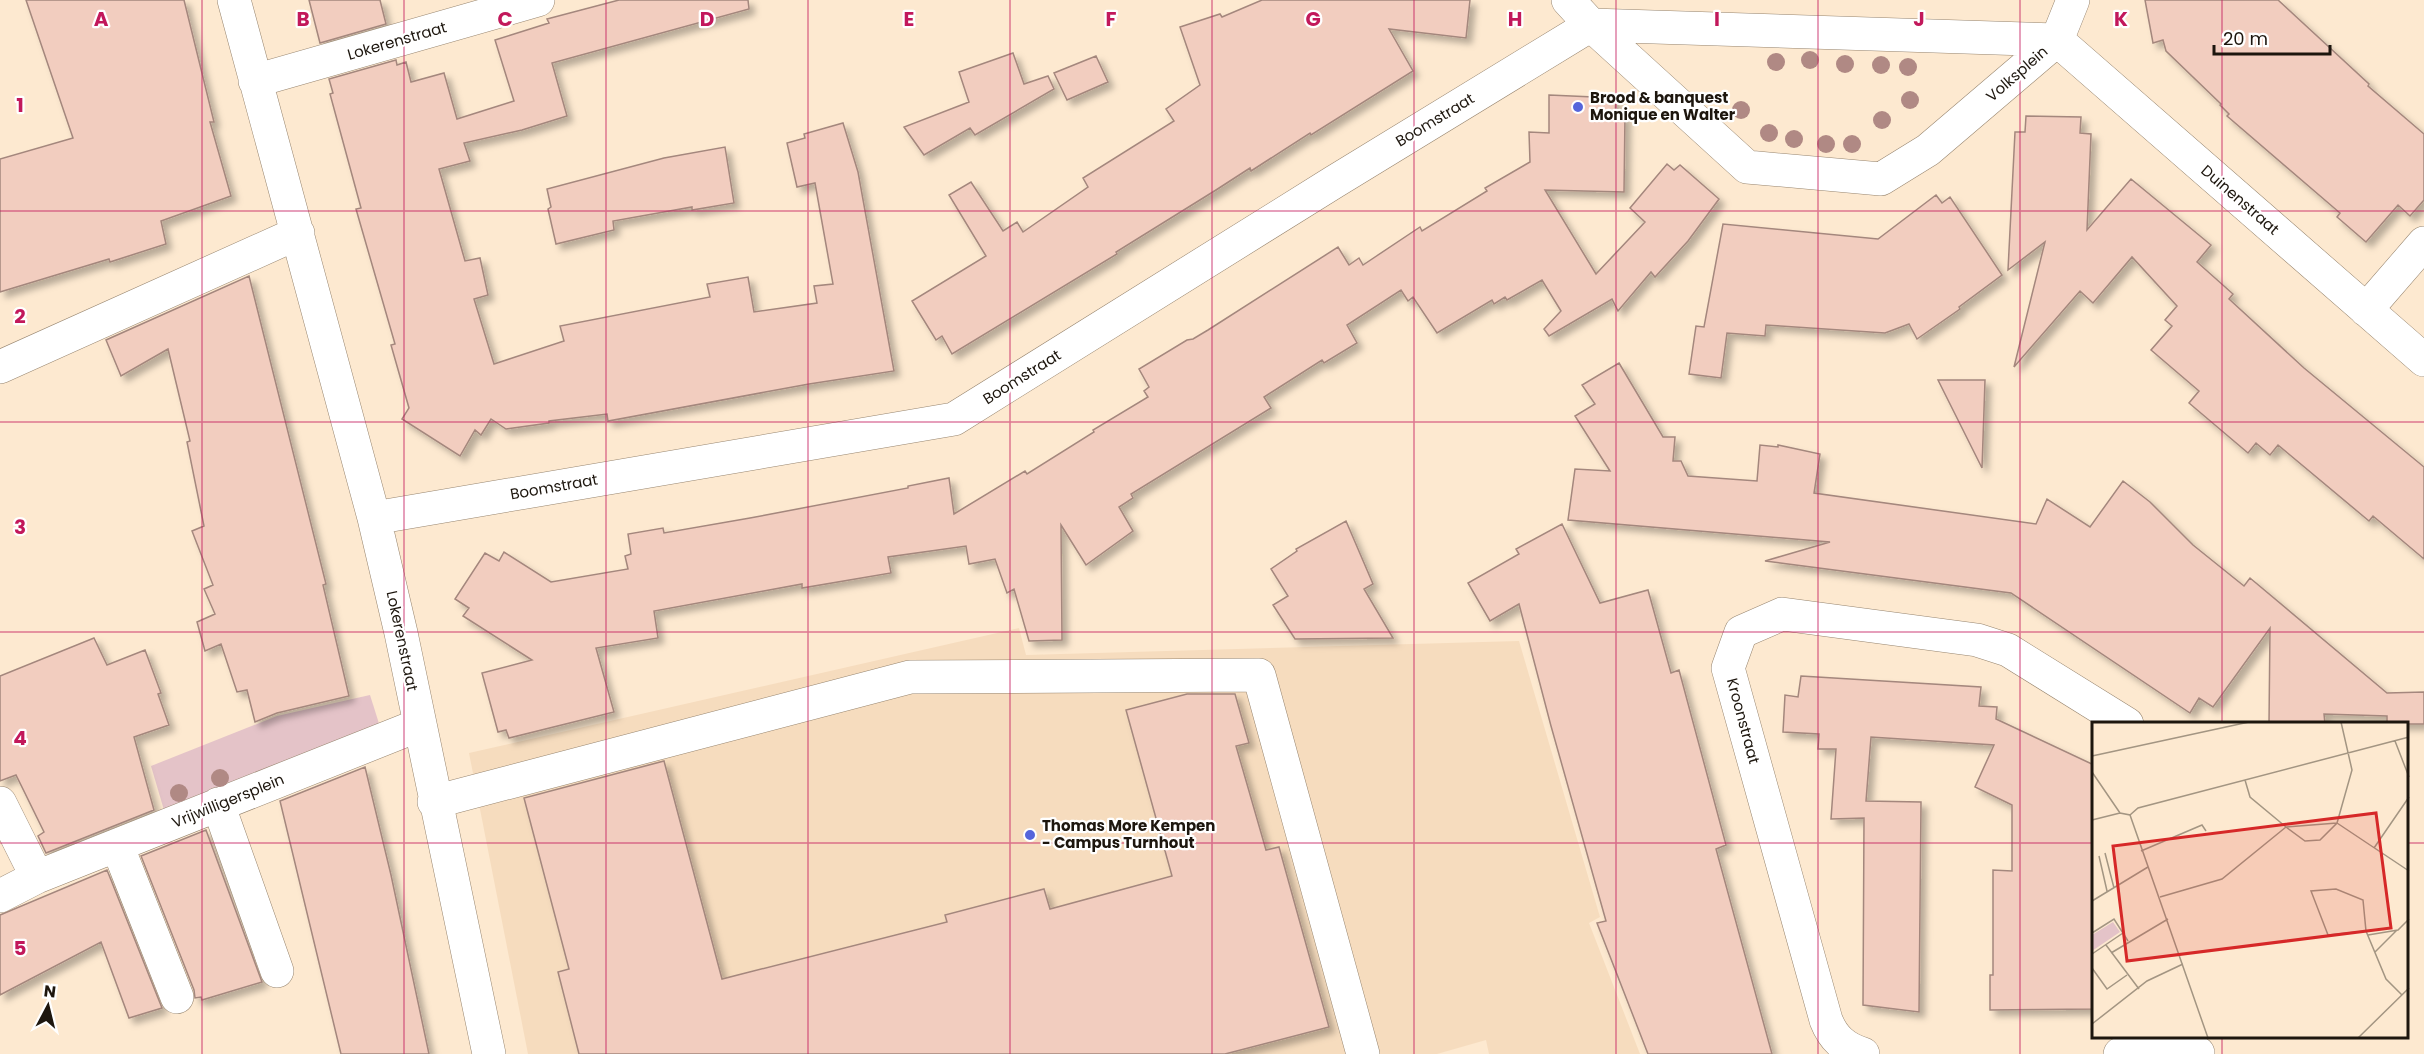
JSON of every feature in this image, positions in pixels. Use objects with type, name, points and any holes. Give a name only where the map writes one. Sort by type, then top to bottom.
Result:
[{"type":"street","name":"Lokerenstraat","points":[[234,0],[374,518],[489,1054]]},
{"type":"street","name":"Lokerenstraat","points":[[255,81],[538,0]]},
{"type":"street","points":[[1568,0],[1591,25]]},
{"type":"street","points":[[2057,40],[2073,0]]},
{"type":"street","name":"Volksplein","points":[[1591,25],[1747,167],[1881,179],[1928,150],[2057,40]]},
{"type":"street","name":"Volksplein","points":[[1591,25],[2057,40]]},
{"type":"street","name":"Boomstraat","points":[[374,518],[954,419],[1324,188],[1591,25]]},
{"type":"street","name":"Duinenstraat","points":[[2057,40],[2424,360]]},
{"type":"street","points":[[0,367],[298,233]]},
{"type":"street","points":[[2367,310],[2424,243]]},
{"type":"street","name":"Kroonstraat","points":[[1863,1054],[1848,1049],[1831,1033],[1826,1020],[1728,668],[1741,632],[1782,614],[1977,640],[2008,650],[2124,722]]},
{"type":"street","points":[[434,802],[909,677],[1259,675],[1363,1054]]},
{"type":"street","name":"Vrijwilligersplein","points":[[0,896],[37,877],[419,725]]},
{"type":"street","points":[[0,803],[37,877]]},
{"type":"street","points":[[218,804],[277,971]]},
{"type":"street","points":[[117,845],[177,997]]},
{"type":"street","points":[[2120,1054],[2198,1054],[2204,1039]]},
{"type":"shaded area","name":"Thomas More Kempen - Campus Turnhout","points":[[1019,628],[1026,655],[1519,641],[1600,917],[1589,923],[1640,1054],[1489,1054],[1486,1040],[1437,1054],[528,1054],[469,753]]},
{"type":"shaded area","points":[[370,695],[382,733],[166,817],[151,766],[277,716]]},
{"type":"building","points":[[26,0],[184,0],[214,122],[210,122],[231,196],[161,221],[166,244],[0,292],[0,159],[73,138]]},
{"type":"building","points":[[309,0],[380,0],[386,24],[320,43]]},
{"type":"building","points":[[619,0],[748,0],[749,9],[552,63],[567,116],[522,130],[464,143],[470,161],[439,169],[465,261],[480,258],[488,295],[474,299],[494,364],[564,341],[560,326],[710,297],[707,284],[748,277],[754,312],[817,303],[814,286],[833,284],[815,183],[797,187],[787,143],[805,138],[804,134],[843,123],[858,172],[894,371],[809,384],[608,421],[607,414],[506,429],[491,419],[481,435],[475,430],[460,456],[402,419],[409,408],[391,345],[395,344],[356,209],[361,208],[330,94],[333,93],[329,79],[396,60],[397,65],[406,62],[411,82],[444,73],[457,119],[514,101],[495,40],[549,23],[547,19]]},
{"type":"building","points":[[1262,0],[1470,0],[1466,38],[1389,29],[1413,71],[1251,171],[1250,168],[1116,252],[1117,254],[952,354],[942,336],[936,340],[912,301],[986,256],[949,195],[971,182],[1003,231],[1017,222],[1023,232],[1088,187],[1083,178],[1174,121],[1166,109],[1200,85],[1180,27],[1220,14],[1222,17]]},
{"type":"building","points":[[2145,0],[2278,0],[2369,84],[2368,86],[2424,134],[2424,200],[2410,216],[2398,205],[2366,242],[2337,217],[2340,213],[2227,116],[2229,114],[2221,104],[2166,51],[2163,40],[2153,43]]},
{"type":"building","points":[[1013,53],[1024,84],[1048,76],[1054,89],[975,135],[970,128],[924,155],[904,127],[969,102],[959,72]]},
{"type":"building","points":[[1096,56],[1108,82],[1067,100],[1054,73]]},
{"type":"building","points":[[1549,95],[1616,98],[1615,114],[1625,114],[1624,192],[1545,190],[1596,274],[1645,222],[1630,208],[1667,164],[1674,170],[1680,165],[1719,199],[1688,241],[1655,277],[1651,272],[1618,311],[1612,299],[1549,336],[1544,329],[1561,311],[1542,280],[1507,300],[1505,297],[1494,304],[1492,300],[1437,333],[1413,297],[1408,301],[1401,290],[1347,325],[1357,343],[1324,363],[1322,360],[1264,397],[1271,408],[1131,494],[1133,498],[1119,507],[1133,531],[1086,565],[1061,525],[1062,640],[1029,641],[1014,589],[1007,593],[995,559],[969,564],[966,546],[888,557],[891,573],[802,588],[802,584],[654,611],[658,638],[596,648],[614,712],[509,738],[506,730],[498,732],[482,673],[532,660],[463,616],[469,608],[455,599],[485,553],[499,561],[504,552],[551,582],[628,569],[625,556],[631,554],[628,534],[663,528],[664,533],[750,518],[949,478],[954,514],[1025,471],[1027,474],[1148,397],[1144,391],[1149,387],[1139,369],[1208,330],[1338,247],[1349,265],[1359,258],[1363,265],[1420,227],[1422,231],[1487,191],[1485,188],[1530,162],[1529,132],[1549,133]]},
{"type":"building","points":[[2026,116],[2081,117],[2080,133],[2091,134],[2087,230],[2131,179],[2211,245],[2197,262],[2233,294],[2229,299],[2304,368],[2424,467],[2424,559],[2373,516],[2369,521],[2278,445],[2270,455],[2256,443],[2248,453],[2189,403],[2199,391],[2151,350],[2172,326],[2165,320],[2177,306],[2132,257],[2093,303],[2080,291],[2014,367],[2045,242],[2008,270],[2015,132],[2025,132]]},
{"type":"building","points":[[725,147],[734,203],[692,210],[692,207],[613,221],[614,230],[556,244],[548,209],[551,207],[547,189],[664,158]]},
{"type":"building","points":[[1936,195],[1942,203],[1950,197],[2002,275],[1959,307],[1960,309],[1917,339],[1909,324],[1885,333],[1766,325],[1765,336],[1727,333],[1721,378],[1689,374],[1696,326],[1704,327],[1723,224],[1878,239]]},
{"type":"building","points":[[249,276],[326,584],[323,585],[349,696],[277,713],[255,722],[247,690],[237,692],[221,644],[205,651],[197,622],[215,614],[204,589],[213,585],[192,531],[204,526],[187,442],[190,441],[168,349],[121,376],[106,340]]},
{"type":"building","points":[[1619,363],[1663,437],[1675,437],[1673,461],[1681,461],[1688,476],[1757,481],[1760,445],[1778,447],[1778,445],[1820,454],[1814,493],[2036,524],[2047,499],[2090,527],[2123,481],[2150,502],[2193,545],[2244,586],[2250,578],[2387,693],[2424,692],[2424,724],[2387,722],[2387,716],[2324,714],[2325,722],[2269,722],[2270,628],[2213,707],[2199,698],[2190,713],[2011,593],[1765,561],[1830,542],[1568,520],[1575,469],[1610,471],[1575,416],[1595,404],[1582,385]]},
{"type":"building","points":[[1938,380],[1985,380],[1982,468]]},
{"type":"building","points":[[1346,521],[1373,584],[1364,589],[1393,638],[1295,639],[1273,605],[1288,596],[1271,569],[1297,551],[1296,549]]},
{"type":"building","points":[[1562,524],[1600,603],[1648,590],[1671,673],[1679,670],[1726,845],[1716,849],[1772,1054],[1648,1054],[1597,923],[1606,921],[1519,604],[1490,621],[1468,583],[1519,554],[1516,549]]},
{"type":"building","points":[[94,638],[107,665],[145,650],[161,693],[158,694],[169,725],[134,737],[154,810],[46,853],[38,836],[44,832],[16,775],[0,781],[0,676]]},
{"type":"building","points":[[1801,676],[1981,687],[1979,706],[1997,707],[1996,719],[2092,764],[2092,1009],[1990,1010],[1990,975],[1993,975],[1993,870],[2012,871],[2012,805],[1975,787],[1994,745],[1871,737],[1866,801],[1921,802],[1919,1012],[1863,1005],[1864,818],[1831,819],[1836,749],[1818,749],[1819,734],[1783,732],[1785,695],[1798,697]]},
{"type":"building","points":[[1187,694],[1235,694],[1249,743],[1236,746],[1266,850],[1279,847],[1329,1027],[1225,1054],[579,1054],[558,972],[569,969],[524,798],[664,761],[722,979],[947,922],[945,915],[1044,889],[1050,909],[1172,876],[1126,710]]},
{"type":"building","points":[[365,767],[391,875],[429,1054],[341,1054],[280,801]]},
{"type":"building","points":[[206,830],[262,982],[202,1000],[201,997],[195,998],[194,990],[141,856]]},
{"type":"building","points":[[107,870],[162,1008],[129,1018],[101,942],[0,995],[0,915]]},
{"type":"place","name":"Brood & banquest Monique en Walter","points":[[1578,107]]},
{"type":"place","name":"Thomas More Kempen - Campus Turnhout","points":[[1030,835]]}]
